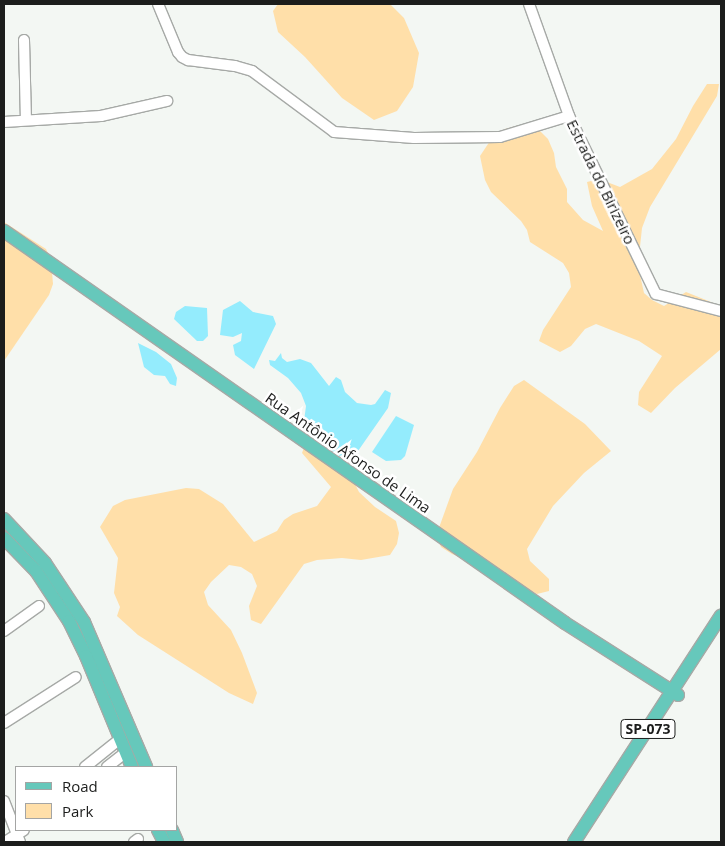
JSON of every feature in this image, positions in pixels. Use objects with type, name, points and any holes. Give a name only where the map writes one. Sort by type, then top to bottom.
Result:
[{"type":"main road","name":"Rua Antônio Afonso de Lima","points":[[4,231],[557,617],[675,693]]},
{"type":"main road","points":[[4,519],[46,563],[84,622],[146,766]]},
{"type":"main road","points":[[4,538],[36,571],[69,621],[86,656],[132,766]]},
{"type":"main road","points":[[685,672],[685,682],[675,693],[667,707],[661,708],[656,681],[671,680],[685,672],[721,616]]},
{"type":"main road","name":"SP-073","points":[[574,842],[661,708]]},
{"type":"street","points":[[158,4],[178,52],[182,57],[188,60],[235,66],[252,71],[334,132],[414,138],[500,137],[568,116]]},
{"type":"street","name":"Estrada do Birizeiro","points":[[529,4],[568,116],[656,294],[721,311]]},
{"type":"street","points":[[24,40],[26,120]]},
{"type":"street","points":[[4,122],[100,116],[167,102]]},
{"type":"street","points":[[4,631],[39,606]]},
{"type":"street","points":[[4,723],[76,677]]},
{"type":"street","points":[[87,766],[120,739]]},
{"type":"street","points":[[108,766],[126,752]]},
{"type":"street","points":[[4,800],[15,835]]},
{"type":"green space","points":[[278,4],[390,4],[404,18],[419,53],[413,87],[397,111],[374,120],[342,98],[305,57],[278,32],[273,11]]},
{"type":"green space","points":[[707,84],[719,84],[717,96],[650,207],[642,228],[638,266],[644,293],[652,300],[664,306],[686,292],[721,306],[721,349],[675,388],[651,413],[638,405],[639,392],[662,356],[639,341],[596,324],[585,329],[571,346],[560,352],[539,341],[543,330],[571,287],[569,273],[563,263],[530,242],[527,230],[521,221],[491,192],[485,180],[480,156],[494,135],[505,129],[519,125],[540,131],[548,139],[554,153],[556,167],[567,189],[567,202],[583,220],[603,231],[592,206],[587,182],[599,179],[620,187],[652,169],[676,139]]},
{"type":"green space","points":[[4,222],[46,249],[51,260],[53,284],[49,295],[4,361]]},
{"type":"green space","points":[[524,380],[585,424],[611,451],[584,473],[553,506],[527,549],[530,561],[549,579],[549,591],[537,594],[503,575],[452,554],[441,547],[436,536],[453,489],[477,452],[514,386]]},
{"type":"green space","points":[[306,442],[317,444],[342,458],[359,492],[375,507],[396,521],[399,533],[397,544],[390,555],[361,560],[342,558],[317,560],[304,564],[261,624],[251,620],[249,606],[257,586],[252,574],[241,567],[229,565],[211,582],[204,592],[208,605],[231,630],[242,653],[257,693],[253,704],[229,693],[138,635],[117,616],[120,607],[114,593],[118,558],[100,527],[113,506],[125,500],[186,488],[199,489],[223,504],[254,542],[277,531],[284,520],[293,514],[317,506],[331,487],[302,453]]},
{"type":"water","points":[[240,301],[253,312],[273,316],[276,324],[254,369],[235,355],[233,345],[241,341],[242,333],[233,337],[220,335],[223,310]]},
{"type":"water","points":[[185,306],[207,308],[208,336],[203,341],[197,341],[174,319],[176,312]]},
{"type":"water","points":[[138,343],[156,352],[171,364],[177,378],[176,386],[170,384],[165,376],[154,375],[144,367]]},
{"type":"water","points":[[281,353],[282,358],[287,362],[300,359],[311,363],[329,386],[336,377],[341,380],[345,392],[357,403],[375,404],[385,390],[391,393],[388,408],[358,451],[339,456],[327,447],[327,440],[304,421],[306,406],[301,393],[288,378],[270,365],[269,360],[275,361]]},
{"type":"water","points":[[396,416],[414,425],[405,456],[401,460],[386,461],[372,452]]}]
